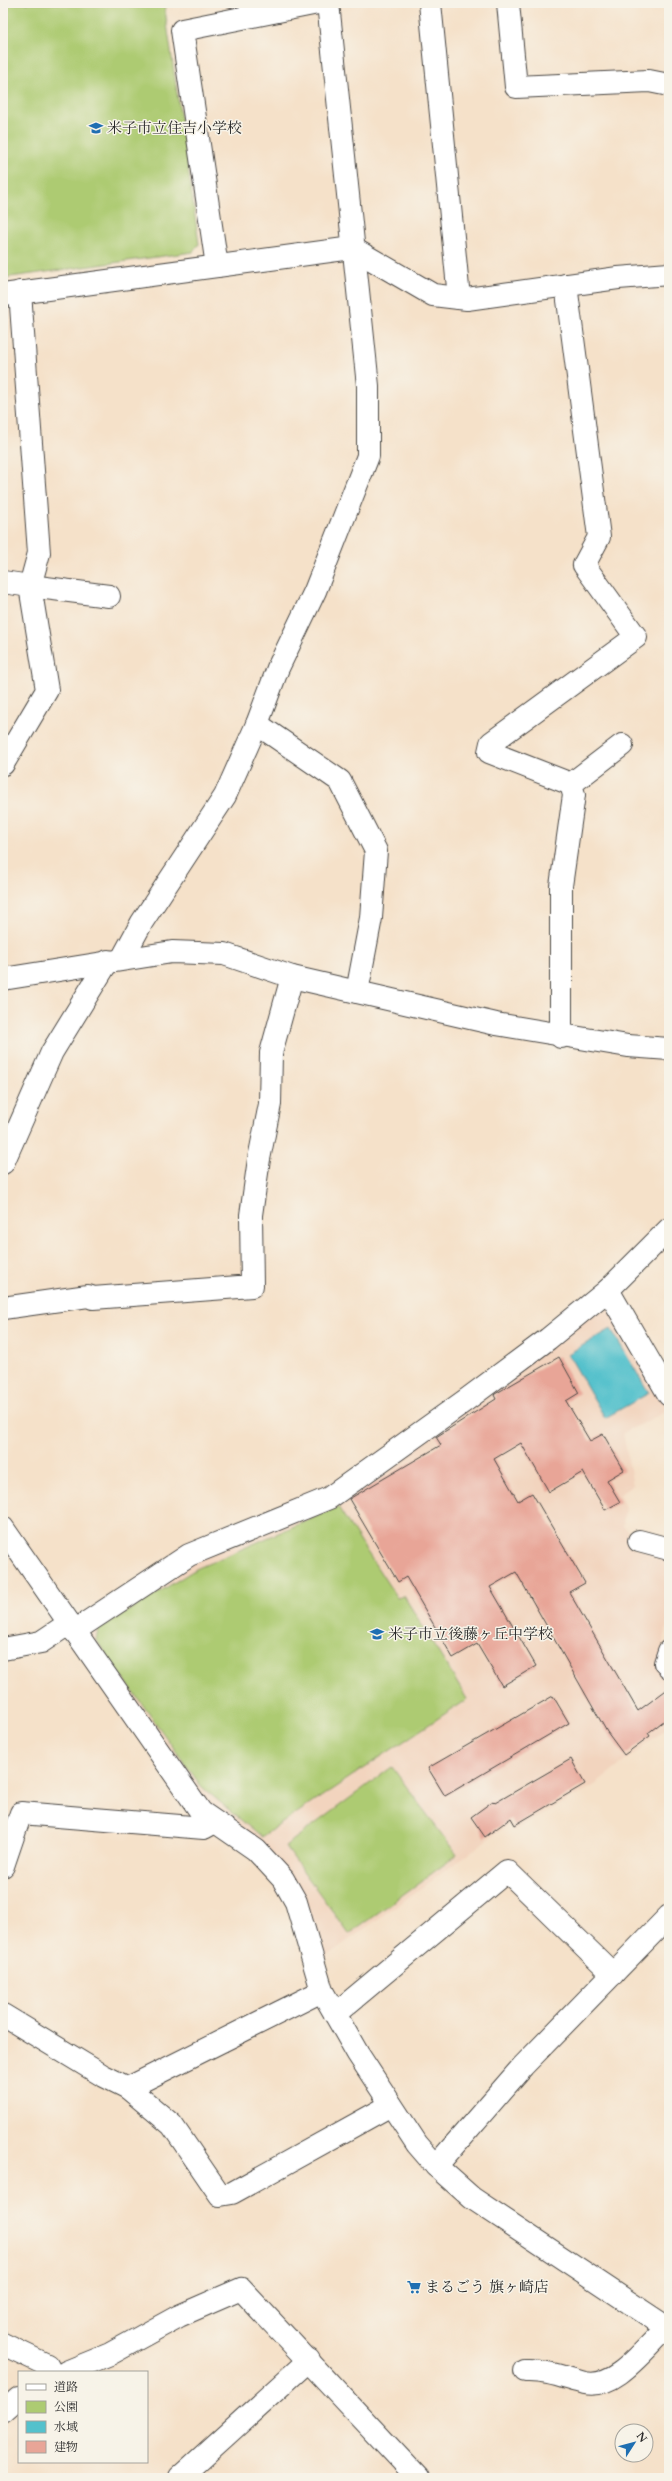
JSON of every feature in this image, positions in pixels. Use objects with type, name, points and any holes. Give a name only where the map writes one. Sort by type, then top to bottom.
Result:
[{"type":"street","points":[[217,266],[182,30],[318,3]]},
{"type":"street","points":[[3,1163],[52,1052],[142,922],[225,796],[258,724],[278,668],[315,591],[368,456],[368,386],[352,248],[328,3]]},
{"type":"street","points":[[430,3],[459,298]]},
{"type":"street","points":[[508,3],[516,87],[649,81],[669,85]]},
{"type":"street","points":[[3,764],[47,690],[30,586],[39,553],[12,293],[352,248],[433,295],[468,299],[566,285],[669,274]]},
{"type":"street","points":[[566,285],[599,537],[584,565],[636,638],[491,743],[489,752],[571,784]]},
{"type":"street","points":[[3,582],[109,596]]},
{"type":"street","points":[[258,724],[340,781],[376,852],[371,918],[357,992]]},
{"type":"street","points":[[571,784],[622,744]]},
{"type":"street","points":[[561,1037],[561,886],[574,795],[571,784]]},
{"type":"street","points":[[3,978],[172,952],[224,954],[292,977],[496,1024],[561,1037],[628,1046],[669,1049]]},
{"type":"street","points":[[3,1308],[88,1296],[93,1298],[252,1286],[251,1215],[258,1159],[270,1104],[271,1053],[292,977]]},
{"type":"street","points":[[3,1650],[41,1642],[71,1627],[189,1555],[329,1498],[466,1400],[608,1290],[669,1229]]},
{"type":"street","points":[[608,1290],[669,1395]]},
{"type":"street","points":[[3,1528],[201,1812],[213,1823],[256,1850],[283,1879],[296,1902],[322,1990],[358,2054],[417,2144],[436,2166],[472,2198],[668,2329],[621,2374],[605,2382],[588,2383],[541,2370],[525,2371]]},
{"type":"street","points":[[639,1541],[669,1549]]},
{"type":"street","points":[[669,1651],[665,1663],[669,1667]]},
{"type":"street","points":[[3,1866],[21,1813],[204,1828],[213,1823]]},
{"type":"street","points":[[335,2014],[507,1871],[613,1974]]},
{"type":"street","points":[[436,2166],[523,2066],[669,1916]]},
{"type":"street","points":[[128,2088],[322,1990]]},
{"type":"street","points":[[3,2015],[102,2075],[128,2088],[172,2124],[220,2195],[232,2193],[391,2105]]},
{"type":"street","points":[[68,2371],[110,2354],[179,2316],[241,2288],[418,2478]]},
{"type":"street","points":[[3,2344],[47,2365],[50,2371]]},
{"type":"street","points":[[179,2478],[308,2360]]},
{"type":"street","points":[[3,2412],[18,2399]]},
{"type":"shaded area","name":"米子市立後藤ヶ丘中学校","points":[[607,1300],[669,1410],[623,1433],[633,1485],[620,1494],[625,1508],[623,1526],[628,1531],[669,1543],[669,1615],[660,1662],[669,1674],[669,1726],[595,1785],[513,1831],[508,1825],[321,1960],[298,1886],[213,1811],[89,1641],[89,1628],[193,1562],[320,1509]]},
{"type":"green space","name":"米子市立住吉小学校","points":[[3,3],[164,3],[199,244],[193,252],[3,278]]},
{"type":"green space","points":[[338,1507],[397,1598],[404,1596],[467,1699],[261,1837],[201,1786],[96,1640],[98,1630],[196,1569]]},
{"type":"green space","points":[[392,1767],[457,1855],[349,1934],[285,1846]]},
{"type":"water","points":[[611,1329],[649,1393],[605,1418],[568,1354]]},
{"type":"building","points":[[559,1357],[579,1393],[566,1401],[590,1441],[603,1434],[624,1470],[607,1480],[620,1502],[605,1510],[583,1472],[549,1492],[521,1443],[494,1459],[518,1501],[532,1493],[585,1583],[569,1592],[638,1711],[669,1688],[669,1717],[648,1733],[650,1736],[624,1755],[607,1732],[516,1572],[490,1587],[536,1666],[502,1686],[477,1644],[453,1658],[406,1577],[398,1582],[349,1499],[441,1445],[436,1437],[496,1399],[495,1394]]},
{"type":"building","points":[[553,1696],[569,1723],[445,1796],[428,1768]]},
{"type":"building","points":[[571,1759],[585,1784],[515,1825],[511,1818],[485,1837],[471,1817],[493,1801],[495,1803]]},
{"type":"place","name":"米子市立住吉小学校","points":[[96,128]]},
{"type":"place","name":"米子市立後藤ヶ丘中学校","points":[[377,1634]]},
{"type":"place","name":"まるごう 旗ヶ崎店","points":[[414,2287]]}]
